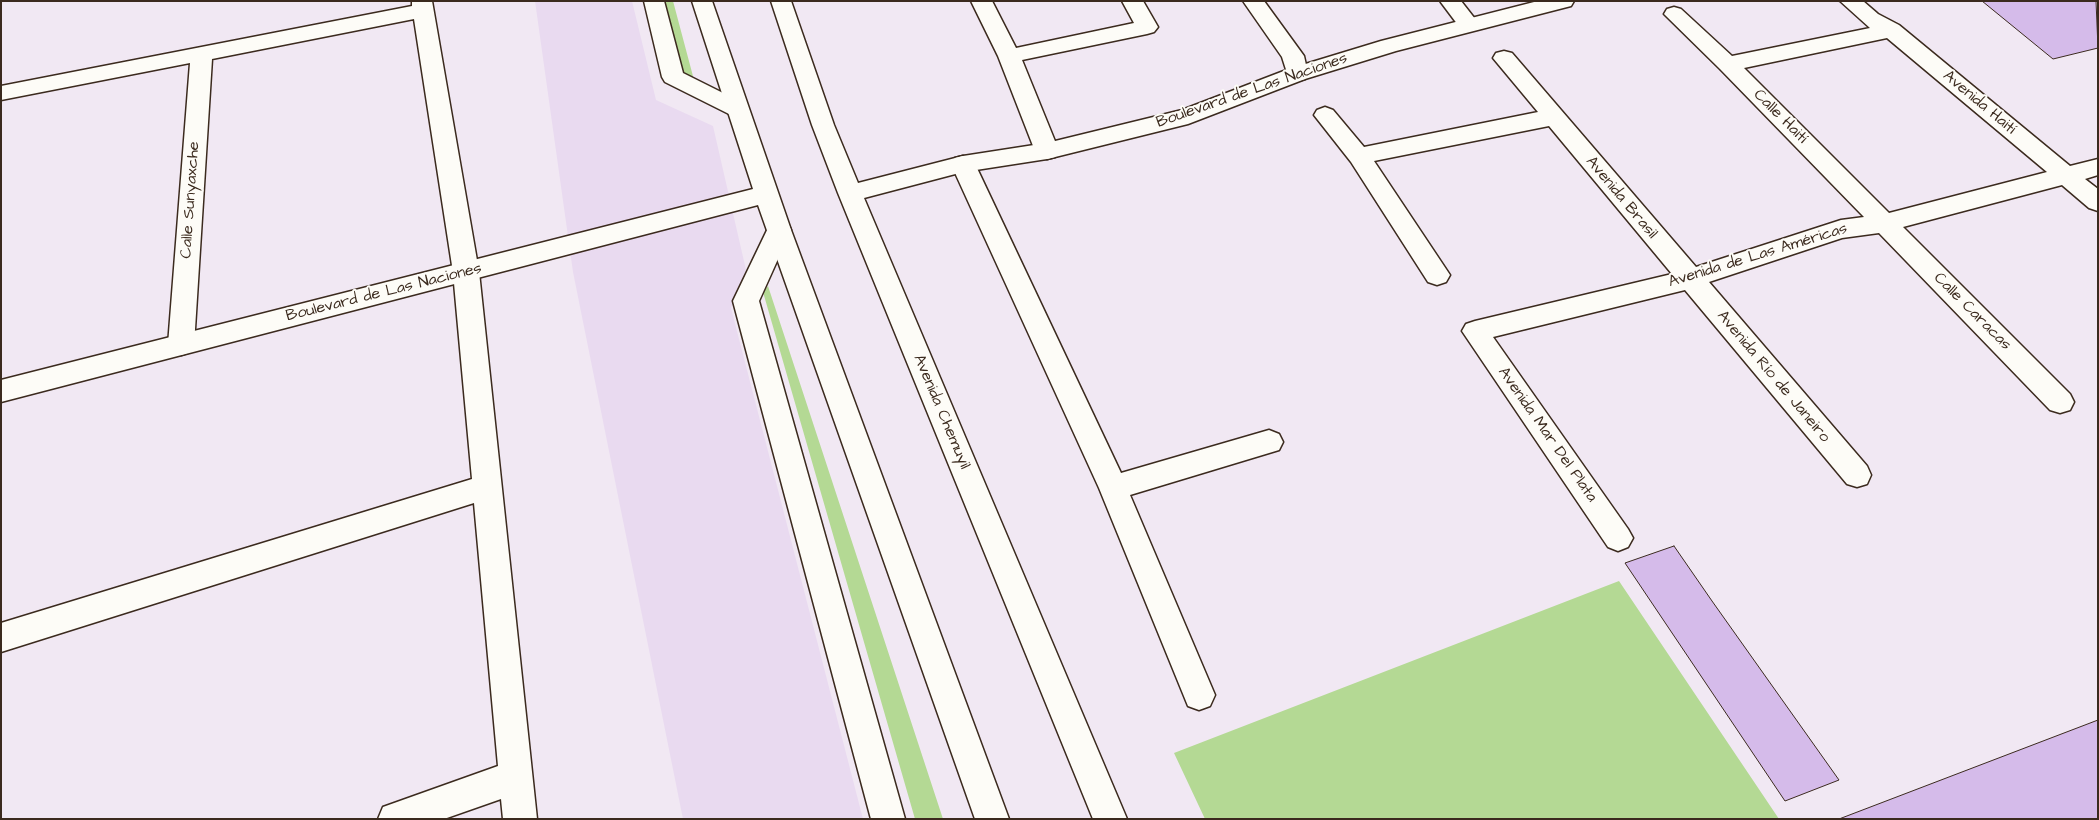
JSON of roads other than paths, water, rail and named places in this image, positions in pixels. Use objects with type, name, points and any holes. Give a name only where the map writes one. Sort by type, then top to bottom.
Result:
[{"type":"street","points":[[654,1],[673,77],[737,108]]},
{"type":"street","points":[[702,1],[766,194],[992,819]]},
{"type":"street","name":"Avenida Chemuyil","points":[[781,1],[823,125],[850,193],[1110,819]]},
{"type":"street","points":[[981,1],[1008,56],[1047,151]]},
{"type":"street","points":[[1008,56],[1147,27],[1132,1]]},
{"type":"street","points":[[1254,1],[1292,56],[1298,74]]},
{"type":"street","points":[[1450,1],[1468,24]]},
{"type":"street","name":"Boulevard de Las Naciones","points":[[850,193],[963,164],[1047,151],[1188,116],[1298,74],[1389,46],[1468,24],[1564,1]]},
{"type":"street","name":"Avenida Haití","points":[[1850,1],[1871,19],[1891,30],[2098,202]]},
{"type":"street","points":[[1,93],[201,56],[422,6],[466,272],[520,819]]},
{"type":"street","name":"Calle Haití","points":[[1674,14],[1728,64],[1884,222]]},
{"type":"street","points":[[1728,64],[1891,30]]},
{"type":"street","name":"Calle Sunyaxche","points":[[181,344],[201,56]]},
{"type":"street","name":"Avenida Brasil","points":[[1504,58],[1690,279]]},
{"type":"street","points":[[1325,115],[1359,156],[1437,275]]},
{"type":"street","points":[[1359,156],[1553,117]]},
{"type":"street","points":[[963,164],[1113,488],[1199,695]]},
{"type":"street","name":"Avenida de Las Américas","points":[[1476,331],[1690,279],[1841,228],[1884,222],[2098,167]]},
{"type":"street","name":"Boulevard de Las Naciones","points":[[1,391],[766,194]]},
{"type":"street","name":"Calle Caracas","points":[[1884,222],[2060,402]]},
{"type":"street","points":[[779,230],[746,302],[888,819]]},
{"type":"street","name":"Avenida Río de Janeiro","points":[[1690,279],[1857,475]]},
{"type":"street","name":"Avenida Mar Del Plata","points":[[1476,331],[1618,538]]},
{"type":"street","points":[[1113,488],[1269,442]]},
{"type":"street","points":[[1,638],[486,487]]},
{"type":"street","points":[[395,819],[515,777]]}]
